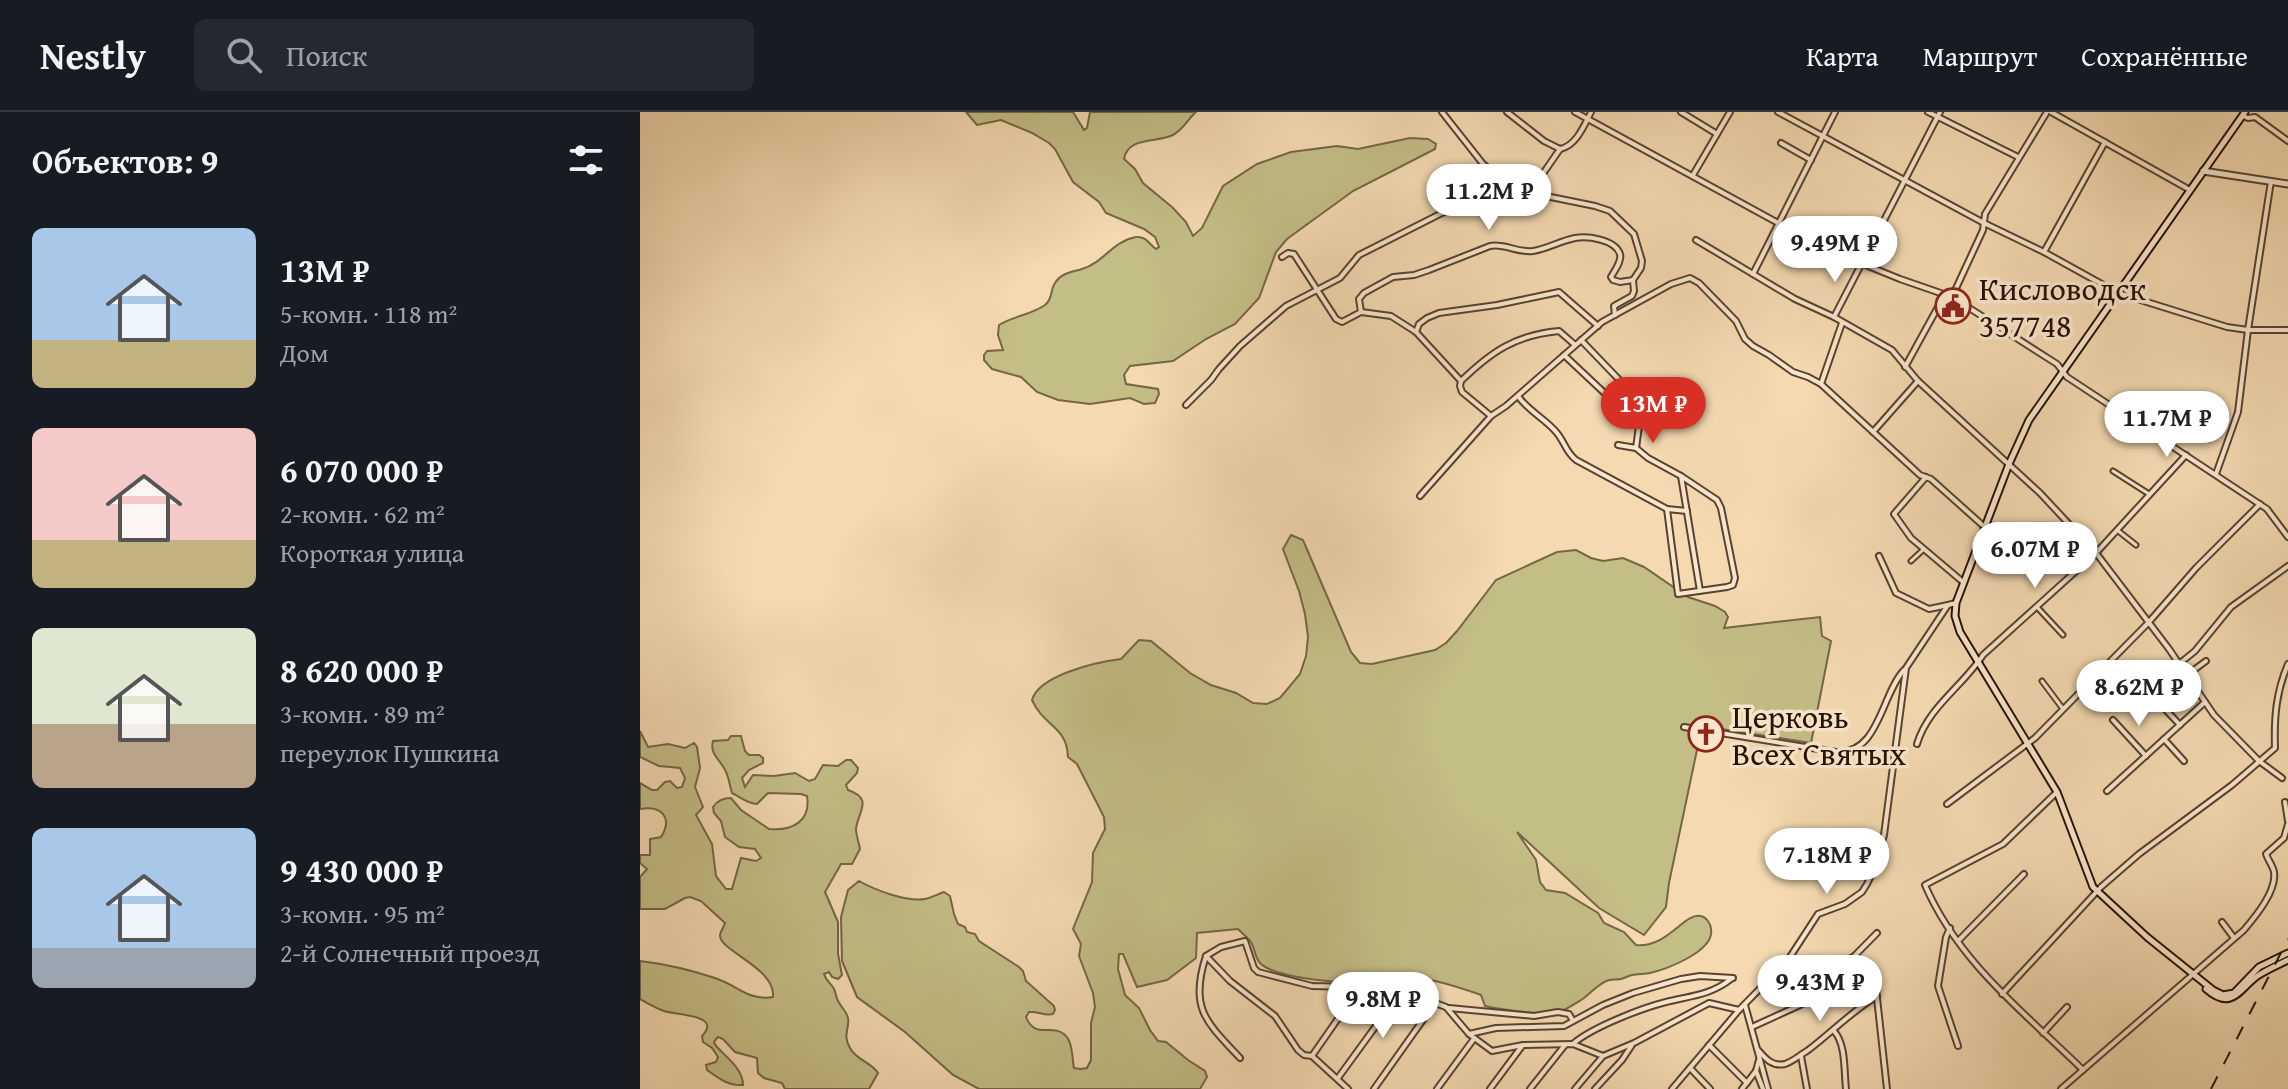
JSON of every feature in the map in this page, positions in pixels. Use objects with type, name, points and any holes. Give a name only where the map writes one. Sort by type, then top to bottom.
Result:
[{"type":"main road","points":[[2244,114],[2029,420],[1956,603],[1955,616],[1978,663],[2057,792],[2088,877],[2097,890],[2147,937],[2218,993],[2238,991],[2259,967],[2288,953]]},
{"type":"main road","points":[[2203,171],[2288,184]]},
{"type":"main road","points":[[2192,974],[2212,994],[2227,998],[2238,995],[2258,975],[2288,960]]},
{"type":"street","points":[[1442,112],[1491,171],[1509,180],[1540,178],[1560,149]]},
{"type":"street","points":[[1507,112],[1544,141],[1560,149],[1573,142],[1591,112]]},
{"type":"street","points":[[1575,112],[1780,224],[1862,265],[1952,297],[2001,326],[2057,364],[2069,378],[2267,509],[2288,537]]},
{"type":"street","points":[[1681,112],[1717,134]]},
{"type":"street","points":[[1693,175],[1730,112]]},
{"type":"street","points":[[1778,112],[2118,293],[2227,327],[2288,330]]},
{"type":"street","points":[[1753,274],[1835,112]]},
{"type":"street","points":[[1928,112],[1939,114],[2018,157]]},
{"type":"street","points":[[1952,297],[1974,251],[1985,214],[2049,112],[2190,190]]},
{"type":"street","points":[[1834,317],[1939,114]]},
{"type":"street","points":[[2244,114],[2248,118],[2255,117],[2288,141]]},
{"type":"street","points":[[2044,252],[2105,142]]},
{"type":"street","points":[[1781,143],[1811,160]]},
{"type":"street","points":[[1517,180],[1517,193]]},
{"type":"street","points":[[2216,474],[2238,412],[2271,181]]},
{"type":"street","points":[[1186,405],[1240,346],[1275,314],[1312,290],[1340,278],[1359,255],[1442,213],[1480,199],[1517,193],[1551,196],[1610,211],[1634,234],[1642,261],[1633,280],[1632,296],[1614,306],[1615,315]]},
{"type":"street","points":[[1361,312],[1359,299],[1364,293],[1393,277],[1414,275],[1499,244],[1522,251],[1535,251],[1579,237],[1596,239],[1613,245],[1618,251],[1619,262],[1611,277],[1613,280],[1633,280]]},
{"type":"street","points":[[1696,240],[1795,299],[1892,350],[1918,381],[2040,493],[2096,553],[2214,715],[2259,761],[2282,778]]},
{"type":"street","points":[[1282,257],[1288,253],[1294,254],[1339,321],[1361,312],[1391,316],[1416,332],[1461,381],[1462,392],[1491,416]]},
{"type":"street","points":[[1420,496],[1491,416],[1598,326],[1671,284],[1690,278],[1699,283],[1736,321],[1745,339],[1753,346],[1793,372],[1821,384],[2017,556]]},
{"type":"street","points":[[1416,332],[1419,324],[1439,313],[1559,292],[1598,326]]},
{"type":"street","points":[[1905,367],[1944,296]]},
{"type":"street","points":[[1821,384],[1842,323]]},
{"type":"street","points":[[1461,381],[1500,349],[1520,338],[1559,331],[1575,345]]},
{"type":"street","points":[[1581,340],[1628,389],[1639,426],[1636,448]]},
{"type":"street","points":[[1564,355],[1613,401]]},
{"type":"street","points":[[1873,432],[1918,381]]},
{"type":"street","points":[[1518,396],[1557,433],[1571,456],[1667,509],[1687,511]]},
{"type":"street","points":[[1618,445],[1636,448],[1717,500],[1735,578],[1733,585],[1678,594],[1667,509]]},
{"type":"street","points":[[1917,744],[1922,728],[1983,655],[2096,553],[2186,455]]},
{"type":"street","points":[[2113,471],[2149,494]]},
{"type":"street","points":[[1681,476],[1700,591]]},
{"type":"street","points":[[1926,477],[1894,514],[1904,530],[1964,582]]},
{"type":"street","points":[[1947,804],[2028,744],[2260,504]]},
{"type":"street","points":[[2117,530],[2136,545]]},
{"type":"street","points":[[1911,561],[1924,549]]},
{"type":"street","points":[[1879,556],[1896,593],[1929,609],[1956,603]]},
{"type":"street","points":[[2179,664],[2195,651],[2231,607],[2288,566]]},
{"type":"street","points":[[1684,727],[1836,752],[1852,751],[1871,732],[1895,681],[1948,605]]},
{"type":"street","points":[[2037,607],[2063,635]]},
{"type":"street","points":[[2187,675],[2206,661]]},
{"type":"street","points":[[2002,994],[2097,890],[2275,748],[2275,707],[2288,664]]},
{"type":"street","points":[[1672,1089],[1739,1010],[1788,960],[1818,914],[1845,904],[1862,892],[1867,884],[1884,835],[1906,668]]},
{"type":"street","points":[[2042,681],[2063,709]]},
{"type":"street","points":[[2148,691],[2180,725]]},
{"type":"street","points":[[2107,791],[2205,702]]},
{"type":"street","points":[[2113,720],[2146,756]]},
{"type":"street","points":[[2164,739],[2184,761]]},
{"type":"street","points":[[2057,792],[1994,850],[1925,885],[1933,904],[1977,968],[2083,1070]]},
{"type":"street","points":[[2061,1089],[2244,930],[2266,900],[2274,878],[2274,870],[2266,854],[2284,838],[2288,822],[2285,802]]},
{"type":"street","points":[[1959,940],[2024,874]]},
{"type":"street","points":[[2222,922],[2234,938]]},
{"type":"street","points":[[1950,928],[1938,986],[1958,1046]]},
{"type":"street","points":[[1752,1027],[1808,1003],[1877,933]]},
{"type":"street","points":[[1240,1058],[1202,1012],[1200,991],[1206,956],[1221,947],[1245,941],[1258,972],[1300,985],[1405,986],[1446,1007],[1534,1016],[1558,1012],[1569,1014],[1573,1021]]},
{"type":"street","points":[[1206,956],[1230,981],[1275,1016],[1298,1050],[1312,1056],[1348,1089]]},
{"type":"street","points":[[1851,958],[1872,981],[1877,996],[1887,1089]]},
{"type":"street","points":[[1469,1034],[1496,1028],[1556,1028],[1633,993],[1681,979],[1700,976],[1733,978],[1703,995],[1630,1014],[1573,1044]]},
{"type":"street","points":[[1338,1078],[1405,986]]},
{"type":"street","points":[[1312,1056],[1360,987]]},
{"type":"street","points":[[1758,1050],[1773,1064],[1784,1064],[1834,1031],[1877,996]]},
{"type":"street","points":[[1374,1089],[1435,1003]]},
{"type":"street","points":[[1575,1089],[1603,1056],[1709,1003],[1739,1010]]},
{"type":"street","points":[[1745,1005],[1766,1089]]},
{"type":"street","points":[[1446,1007],[1474,1039],[1492,1051],[1523,1045],[1573,1044],[1603,1056]]},
{"type":"street","points":[[2043,1033],[2067,1007]]},
{"type":"street","points":[[1834,1031],[1839,1036],[1846,1089]]},
{"type":"street","points":[[1437,1089],[1474,1039]]},
{"type":"street","points":[[1595,1089],[1634,1043]]},
{"type":"street","points":[[1490,1089],[1523,1045]]},
{"type":"street","points":[[1530,1089],[1565,1045]]},
{"type":"street","points":[[1709,1045],[1747,1083]]},
{"type":"street","points":[[1742,1089],[1756,1071],[1758,1050]]},
{"type":"street","points":[[1801,1055],[1807,1089]]},
{"type":"street","points":[[1689,1068],[1710,1089]]},
{"type":"street","points":[[1756,1071],[1766,1089]]},
{"type":"shaded area","points":[[966,112],[1073,112],[1084,130],[1090,112],[1196,112],[1177,133],[1137,143],[1124,159],[1135,169],[1143,183],[1186,222],[1193,236],[1202,228],[1223,186],[1257,164],[1291,152],[1337,146],[1358,149],[1410,138],[1428,139],[1436,144],[1435,149],[1353,191],[1287,239],[1276,252],[1259,298],[1235,324],[1173,361],[1130,366],[1124,375],[1126,384],[1158,389],[1155,403],[1144,404],[1130,398],[1090,404],[1058,400],[1037,392],[1021,377],[992,369],[984,360],[984,355],[987,351],[1003,350],[998,335],[999,325],[1045,305],[1060,277],[1089,266],[1128,239],[1142,238],[1156,249],[1159,247],[1155,237],[1106,213],[1099,202],[1073,182],[1049,143],[1001,120],[977,125]]},
{"type":"shaded area","points":[[2182,403],[2220,423],[2209,442],[2172,421]]},
{"type":"shaded area","points":[[1291,535],[1303,540],[1351,652],[1360,663],[1372,664],[1435,650],[1457,631],[1496,580],[1557,552],[1576,550],[1603,561],[1623,558],[1644,567],[1688,597],[1725,612],[1728,617],[1724,628],[1820,617],[1822,636],[1831,641],[1811,743],[1702,726],[1666,907],[1644,935],[1599,908],[1517,832],[1536,860],[1540,882],[1546,890],[1565,893],[1598,913],[1604,923],[1624,932],[1636,945],[1657,941],[1688,919],[1701,916],[1711,927],[1706,945],[1667,968],[1609,980],[1564,1010],[1544,1014],[1485,1006],[1481,995],[1421,978],[1402,977],[1360,983],[1314,980],[1282,973],[1261,964],[1251,942],[1238,929],[1197,933],[1196,958],[1167,980],[1137,987],[1123,954],[1119,954],[1118,969],[1125,995],[1139,1008],[1158,1041],[1166,1042],[1205,1071],[1207,1077],[1200,1089],[979,1089],[953,1075],[905,1032],[857,997],[842,961],[841,917],[848,890],[859,881],[909,899],[925,899],[944,892],[950,896],[958,924],[1019,967],[1026,981],[1054,1006],[1053,1014],[1029,1012],[1026,1017],[1030,1024],[1039,1030],[1055,1030],[1065,1035],[1071,1046],[1074,1068],[1087,1068],[1091,1060],[1091,1023],[1095,1007],[1079,956],[1081,944],[1073,929],[1092,882],[1093,853],[1105,829],[1104,817],[1077,764],[1068,757],[1064,739],[1032,700],[1045,683],[1070,671],[1121,659],[1139,640],[1151,641],[1190,673],[1253,703],[1267,704],[1280,698],[1300,674],[1308,637],[1299,591],[1283,549]]},
{"type":"shaded area","points":[[640,731],[648,747],[668,744],[685,748],[694,743],[697,747],[700,768],[695,787],[703,807],[696,815],[712,844],[716,876],[726,889],[732,889],[741,858],[756,861],[761,858],[755,849],[739,847],[725,837],[713,807],[721,800],[731,798],[741,810],[769,829],[778,829],[798,823],[808,805],[807,796],[801,794],[768,793],[757,804],[732,793],[726,772],[713,750],[713,741],[741,736],[749,755],[763,758],[763,763],[749,770],[742,778],[745,787],[753,775],[795,773],[809,781],[815,779],[823,765],[838,766],[851,760],[858,768],[846,785],[862,802],[856,829],[860,849],[852,864],[841,864],[825,892],[838,922],[838,954],[842,975],[838,979],[829,972],[824,974],[847,1016],[850,1048],[878,1073],[869,1089],[785,1089],[782,1083],[758,1073],[757,1058],[735,1052],[718,1037],[714,1042],[716,1046],[737,1069],[743,1085],[728,1083],[707,1070],[706,1065],[716,1062],[718,1057],[703,1042],[702,1036],[707,1029],[702,1019],[664,1011],[640,999],[640,961],[706,975],[757,997],[773,997],[766,977],[722,941],[720,935],[725,923],[701,901],[690,897],[665,909],[640,909],[640,877],[647,869],[640,863],[640,855],[650,855],[650,839],[661,837],[666,824],[659,811],[640,809],[640,783],[657,790],[670,781],[677,788],[682,787],[685,778],[680,768],[659,766],[640,757]]},
{"type":"railway","points":[[2211,1089],[2288,939]]},
{"type":"place","name":"Кисловодск 357748","points":[[1953,306]]},
{"type":"place","name":"Церковь Всех Святых","points":[[1706,734]]}]
